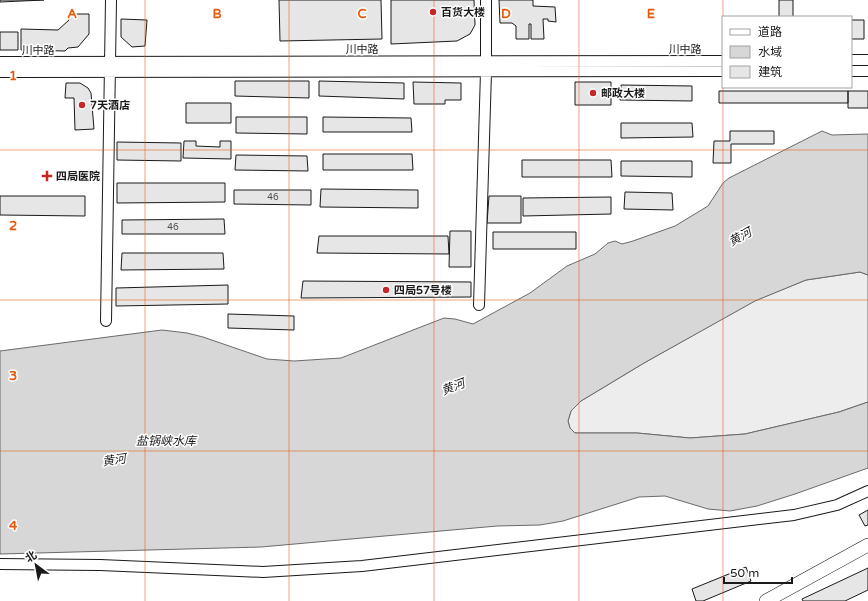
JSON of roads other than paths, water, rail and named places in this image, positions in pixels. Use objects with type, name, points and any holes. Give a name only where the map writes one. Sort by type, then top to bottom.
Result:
[{"type":"main road","points":[[766,601],[868,545]]},
{"type":"street","points":[[106,321],[111,0]]},
{"type":"street","points":[[478,305],[486,66],[486,0]]},
{"type":"street","points":[[852,60],[868,60]]},
{"type":"street","name":"川中路","points":[[0,72],[110,67],[486,66],[722,61]]},
{"type":"street","name":"川中路","points":[[0,62],[110,67]]},
{"type":"street","name":"川中路","points":[[486,66],[722,71]]},
{"type":"street","points":[[852,71],[868,71]]},
{"type":"street","points":[[0,564],[100,565],[263,572],[362,566],[794,515],[837,505],[868,491]]},
{"type":"water","name":"盐锅峡水库","points":[[822,131],[832,135],[868,134],[868,275],[860,272],[806,280],[755,301],[644,363],[581,401],[571,411],[568,421],[570,428],[575,433],[637,433],[690,438],[745,434],[839,412],[868,402],[868,468],[757,506],[730,511],[708,509],[665,496],[639,497],[563,521],[540,525],[497,526],[261,547],[0,554],[0,351],[162,330],[187,333],[203,337],[267,359],[294,361],[341,358],[444,318],[455,319],[473,324],[530,293],[567,266],[595,254],[608,243],[615,241],[622,244],[675,226],[708,206],[723,183],[729,178]]},
{"type":"place","name":"百货大楼","points":[[433,12]]},
{"type":"place","name":"邮政大楼","points":[[593,93]]},
{"type":"place","name":"7天酒店","points":[[82,105]]},
{"type":"place","name":"四局医院","points":[[47,176]]},
{"type":"place","name":"四局57号楼","points":[[386,290]]},
{"type":"water label","name":"黄河","points":[[740,237]]},
{"type":"water label","name":"黄河","points":[[453,387]]},
{"type":"water label","name":"黄河","points":[[114,460]]}]
